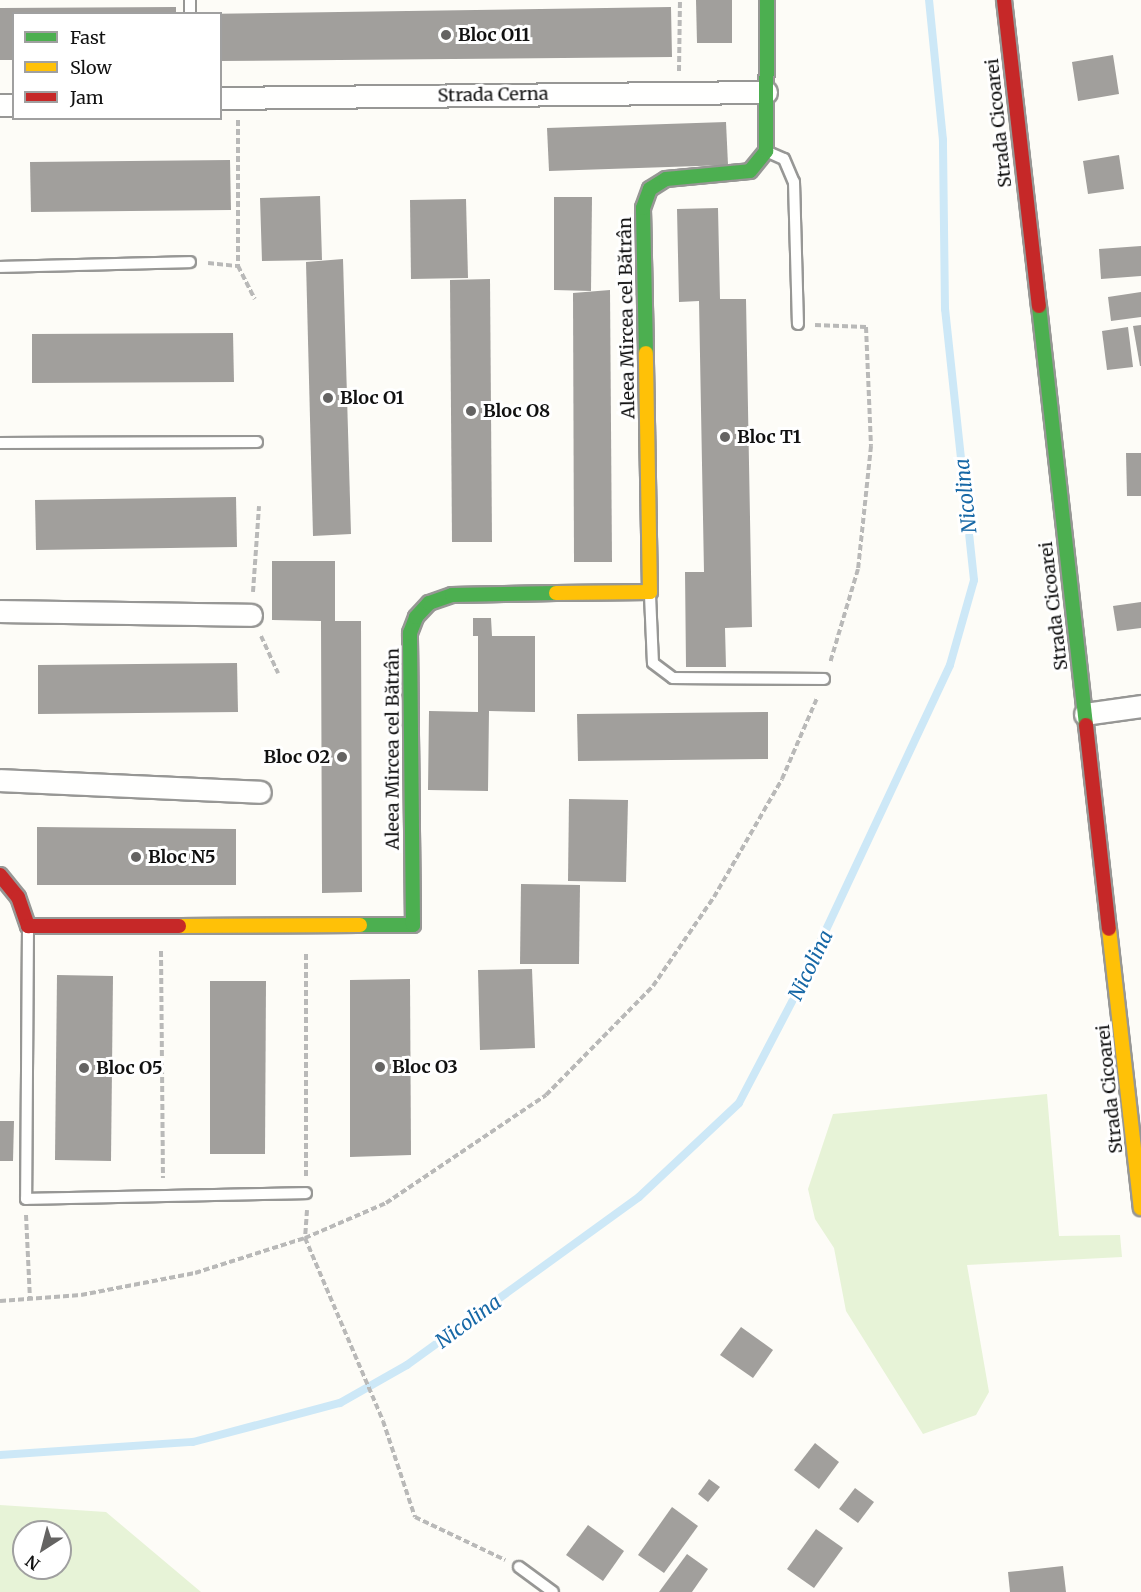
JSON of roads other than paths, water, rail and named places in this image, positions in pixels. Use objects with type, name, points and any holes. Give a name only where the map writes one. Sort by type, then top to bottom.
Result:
[{"type":"street","points":[[766,151],[768,0]]},
{"type":"street","name":"Strada Cicoarei","points":[[1004,0],[1141,1208]]},
{"type":"street","name":"Strada Cerna","points":[[229,98],[766,92]]},
{"type":"street","name":"Aleea Mircea cel Bătrân","points":[[28,926],[306,929],[412,926],[410,633],[429,603],[452,595],[650,592],[643,208],[650,189],[666,179],[750,171],[766,151]]},
{"type":"street","points":[[0,611],[251,615]]},
{"type":"street","points":[[1085,714],[1141,706]]},
{"type":"street","points":[[0,780],[260,792]]},
{"type":"street","points":[[0,875],[18,897],[28,926]]},
{"type":"lane","points":[[766,151],[784,159],[794,182],[798,324]]},
{"type":"lane","points":[[0,267],[190,261]]},
{"type":"lane","points":[[0,443],[257,442]]},
{"type":"lane","points":[[650,592],[653,663],[673,678],[824,679]]},
{"type":"lane","points":[[28,926],[26,1200],[306,1193]]},
{"type":"lane","points":[[519,1567],[553,1592]]},
{"type":"waterway","name":"Nicolina","points":[[0,1455],[193,1442],[340,1403],[407,1365],[639,1197],[739,1103],[795,996],[950,665],[974,580],[945,309],[943,140],[929,0]]},
{"type":"place","name":"Bloc O11","points":[[446,35]]},
{"type":"place","name":"Bloc O1","points":[[328,398]]},
{"type":"place","name":"Bloc O8","points":[[471,411]]},
{"type":"place","name":"Bloc T1","points":[[725,437]]},
{"type":"place","name":"Bloc O2","points":[[342,757]]},
{"type":"place","name":"Bloc N5","points":[[136,857]]},
{"type":"place","name":"Bloc O3","points":[[380,1067]]},
{"type":"place","name":"Bloc O5","points":[[84,1068]]}]
